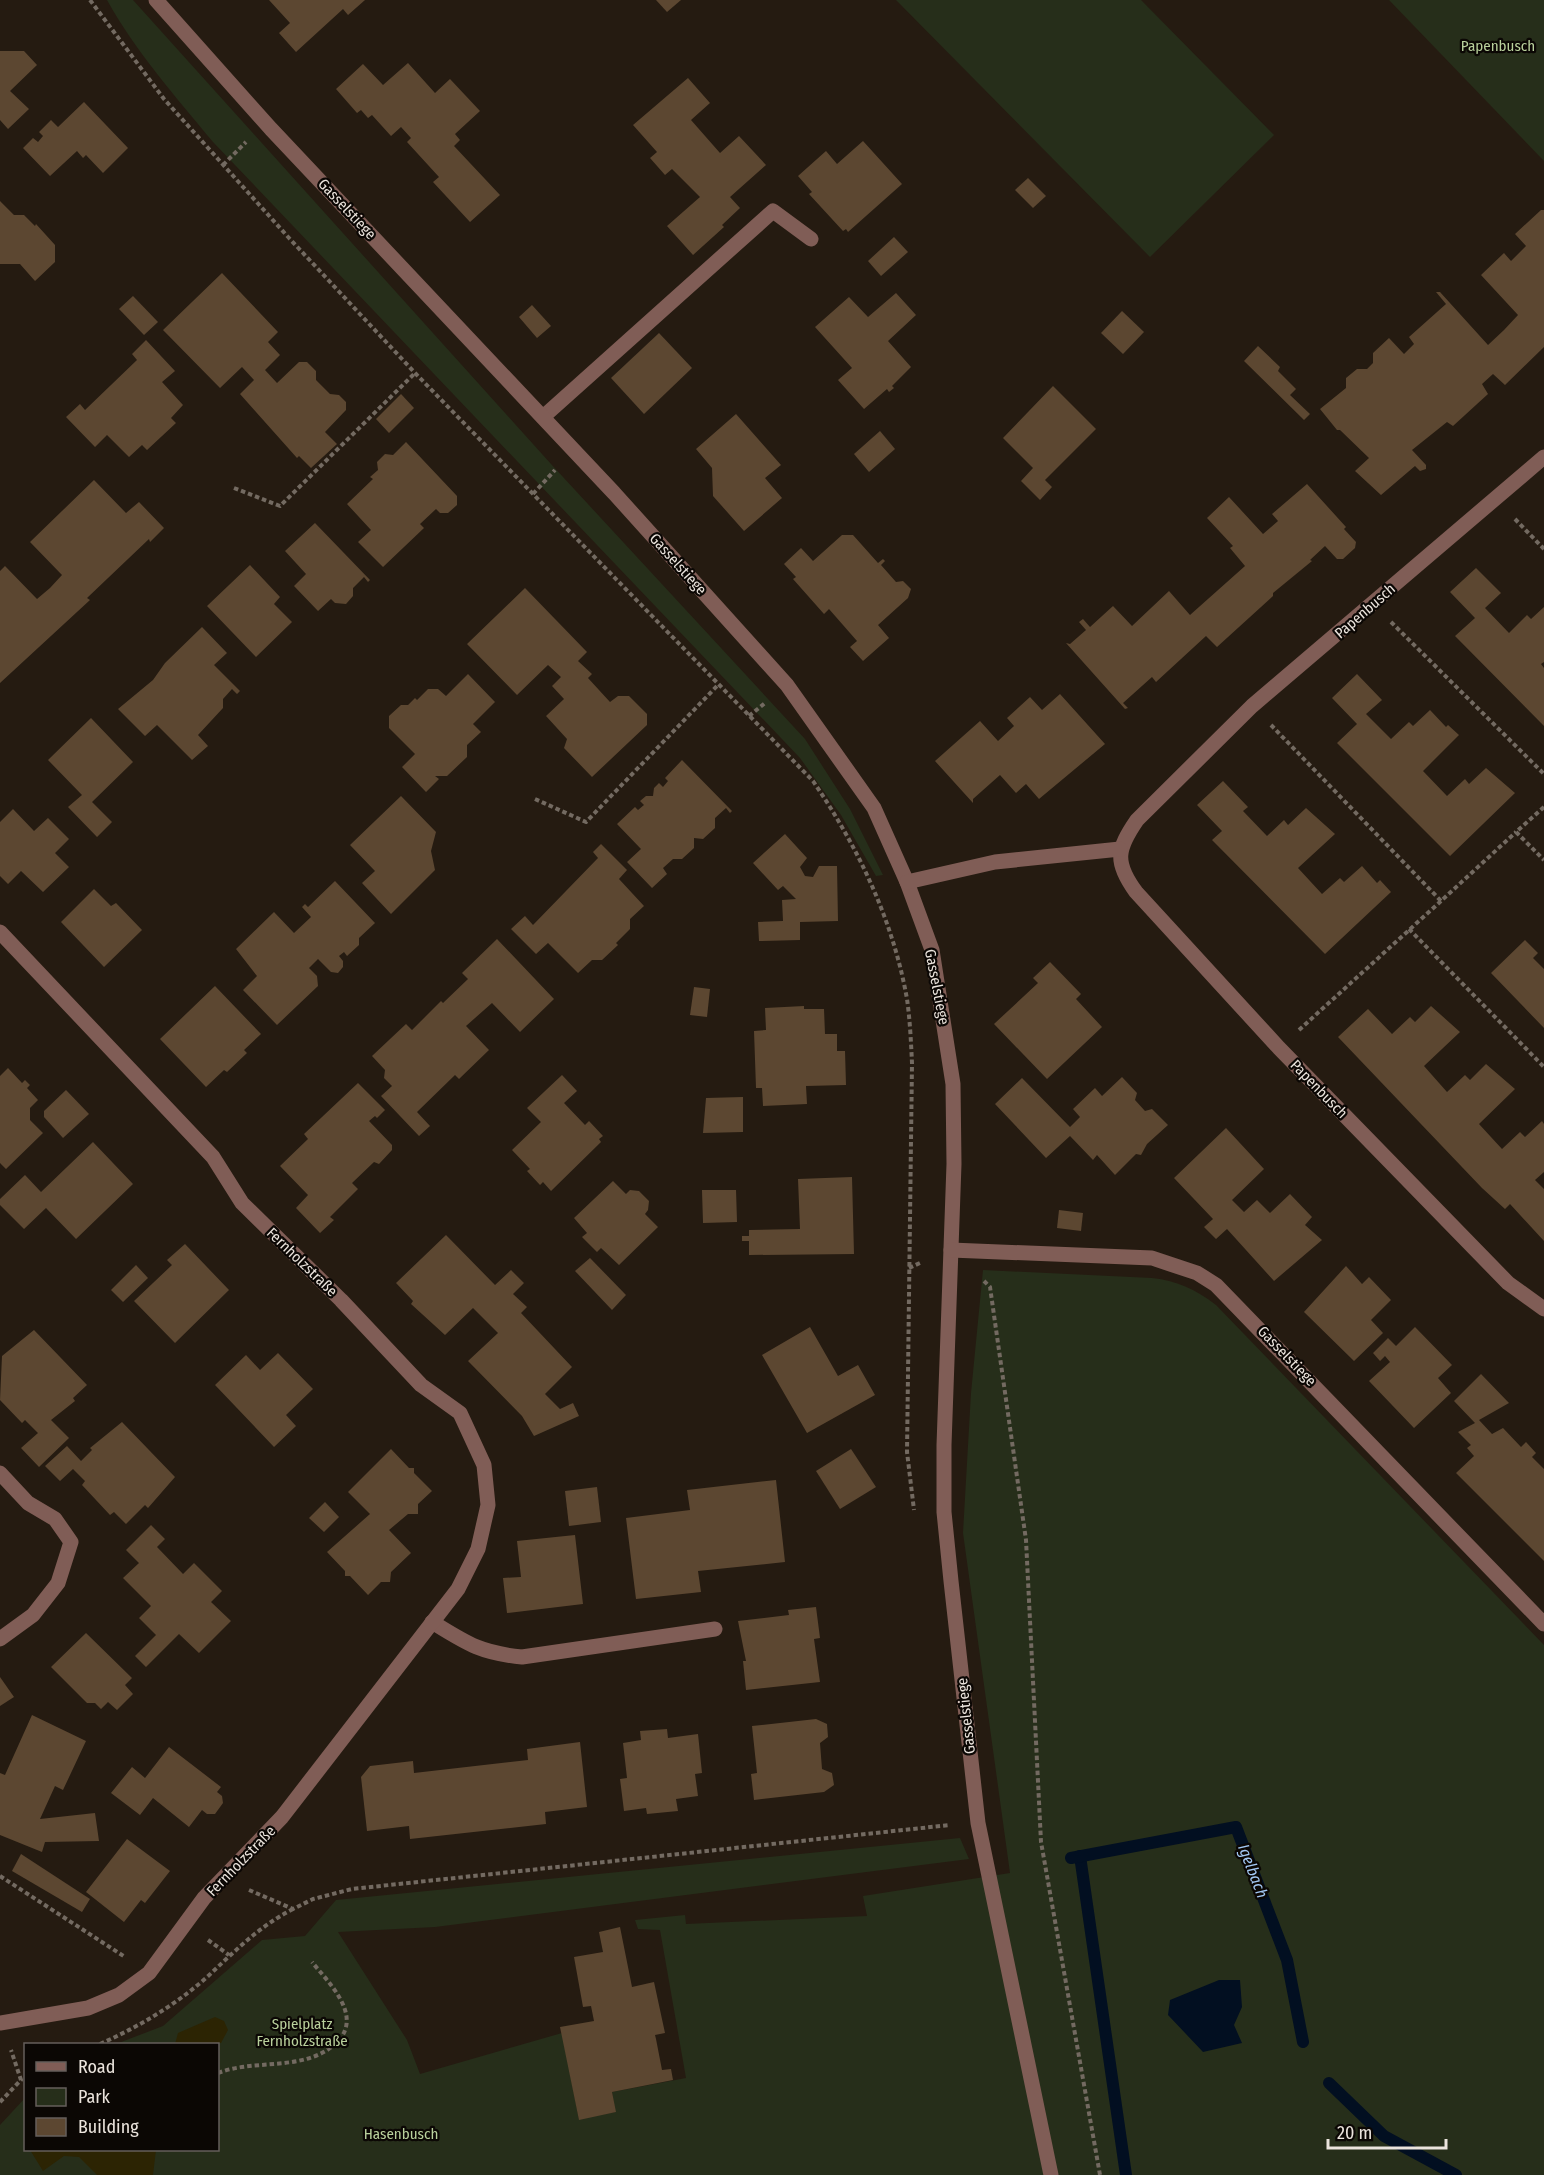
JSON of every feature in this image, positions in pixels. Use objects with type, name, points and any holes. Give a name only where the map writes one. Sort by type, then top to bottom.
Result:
[{"type":"street","name":"Gasselstiege","points":[[156,0],[266,123],[614,493],[805,709],[874,808],[907,882],[932,950],[953,1084],[954,1164],[944,1445],[944,1512],[978,1822],[1051,2175]]},
{"type":"street","points":[[543,417],[773,211],[811,239]]},
{"type":"street","name":"Papenbusch","points":[[1544,457],[1494,497],[1373,604],[1252,706],[1156,800],[1125,837],[1120,849],[1120,861],[1126,878],[1136,892],[1279,1048],[1508,1283],[1544,1309]]},
{"type":"street","points":[[907,882],[995,862],[1120,849]]},
{"type":"street","name":"Fernholzstraße","points":[[0,932],[213,1157],[242,1203],[341,1300],[421,1385],[460,1413],[484,1465],[488,1505],[478,1549],[458,1589],[282,1818],[204,1898],[149,1973],[119,1995],[88,2008],[1,2023]]},
{"type":"street","name":"Gasselstiege","points":[[951,1250],[1152,1258],[1197,1273],[1216,1284],[1544,1624]]},
{"type":"street","points":[[0,1473],[28,1503],[55,1519],[71,1542],[58,1583],[33,1615],[0,1639]]},
{"type":"street","points":[[432,1622],[466,1643],[491,1654],[522,1657],[715,1629]]},
{"type":"path","points":[[90,0],[164,99],[415,373],[813,781],[830,807],[863,866],[896,952],[907,1000],[912,1063],[909,1268]]},
{"type":"path","points":[[234,488],[280,506],[415,373]]},
{"type":"path","points":[[1494,497],[1544,549]]},
{"type":"path","points":[[1373,604],[1544,774]]},
{"type":"path","points":[[535,799],[586,822],[718,685]]},
{"type":"path","points":[[1252,706],[1441,901]]},
{"type":"path","points":[[1279,1048],[1544,807]]},
{"type":"path","points":[[1516,832],[1544,860]]},
{"type":"path","points":[[1409,929],[1544,1067]]},
{"type":"path","points":[[951,1250],[990,1287],[1026,1540],[1041,1842],[1100,2175]]},
{"type":"path","points":[[102,2043],[140,2026],[204,1979],[267,1923],[313,1899],[352,1889],[978,1822]]},
{"type":"path","points":[[0,1876],[149,1973]]},
{"type":"path","points":[[224,1879],[293,1909]]},
{"type":"path","points":[[219,2073],[232,2067],[311,2058],[332,2048],[347,2031],[348,2020],[338,1995],[312,1962]]},
{"type":"path","points":[[0,2102],[23,2079],[1,2023]]},
{"type":"green space","points":[[107,0],[133,0],[551,464],[805,739],[850,809],[883,875],[876,876],[841,815],[800,758],[213,142],[143,56]]},
{"type":"green space","points":[[896,0],[1141,0],[1274,135],[1150,257]]},
{"type":"green space","name":"Papenbusch","points":[[1389,0],[1544,0],[1544,161]]},
{"type":"green space","points":[[983,1270],[1152,1278],[1170,1281],[1193,1290],[1216,1305],[1544,1645],[1544,2175],[0,2175],[0,2125],[24,2099],[24,2151],[219,2151],[219,2043],[119,2043],[163,2026],[262,1940],[305,1936],[336,1900],[960,1838],[969,1859],[435,1927],[338,1932],[407,2040],[420,2074],[562,2033],[579,2119],[615,2112],[612,2092],[686,2078],[660,1930],[638,1929],[635,1920],[685,1915],[686,1924],[867,1916],[863,1896],[1010,1873],[963,1533],[971,1393]]},
{"type":"sand","points":[[215,2017],[224,2021],[228,2030],[221,2043],[175,2043],[178,2033]]},
{"type":"sand","points":[[31,2151],[156,2151],[153,2175],[97,2175],[79,2157],[64,2156],[43,2171]]},
{"type":"water","points":[[1219,1980],[1240,1980],[1242,2007],[1234,2025],[1242,2043],[1203,2052],[1168,2015],[1170,2000]]},
{"type":"building","points":[[269,0],[365,0],[348,15],[343,9],[296,52],[279,33],[290,23]]},
{"type":"building","points":[[656,0],[681,0],[667,12]]},
{"type":"building","points":[[0,51],[24,51],[37,65],[10,91],[29,109],[8,129],[0,120]]},
{"type":"building","points":[[408,63],[435,93],[450,79],[480,111],[455,134],[460,140],[454,146],[500,195],[470,222],[433,182],[439,177],[407,142],[411,138],[401,127],[391,136],[372,115],[368,118],[361,110],[357,113],[336,89],[363,64],[383,85]]},
{"type":"building","points":[[688,78],[710,103],[691,120],[720,153],[739,136],[766,165],[730,197],[740,208],[722,225],[724,227],[693,255],[667,226],[700,197],[672,169],[665,175],[650,158],[657,152],[633,125]]},
{"type":"building","points":[[84,102],[128,148],[103,173],[86,155],[83,158],[77,151],[50,176],[23,148],[33,138],[38,142],[43,136],[39,132],[51,120],[58,127]]},
{"type":"building","points":[[863,141],[902,184],[848,232],[846,229],[843,231],[809,194],[812,192],[798,176],[826,151],[837,164]]},
{"type":"building","points":[[1028,178],[1046,196],[1033,208],[1015,190]]},
{"type":"building","points":[[0,201],[14,215],[24,215],[35,226],[36,224],[55,245],[55,262],[35,281],[20,264],[0,264]]},
{"type":"building","points":[[1541,210],[1544,210],[1544,347],[1505,385],[1493,374],[1482,384],[1488,394],[1453,426],[1447,422],[1412,450],[1426,465],[1426,469],[1420,471],[1415,466],[1381,495],[1355,471],[1369,458],[1340,430],[1337,430],[1320,409],[1346,388],[1346,378],[1357,369],[1367,369],[1373,363],[1373,353],[1389,338],[1404,354],[1414,344],[1409,337],[1446,304],[1436,292],[1440,292],[1488,345],[1518,315],[1481,275],[1504,253],[1511,261],[1526,246],[1515,234]]},
{"type":"building","points":[[894,237],[908,252],[881,276],[868,261]]},
{"type":"building","points":[[222,273],[278,332],[268,342],[280,355],[265,370],[277,383],[299,362],[307,362],[316,371],[316,380],[330,394],[339,395],[346,402],[346,410],[325,432],[337,444],[311,468],[299,456],[297,458],[240,394],[254,380],[242,367],[220,388],[163,330]]},
{"type":"building","points":[[896,293],[916,315],[888,341],[911,367],[892,386],[894,388],[889,392],[887,389],[864,409],[838,380],[852,368],[815,327],[849,297],[868,317]]},
{"type":"building","points":[[133,296],[158,322],[144,335],[119,309]]},
{"type":"building","points":[[532,305],[551,326],[537,338],[519,317]]},
{"type":"building","points":[[1122,311],[1144,332],[1123,354],[1101,333]]},
{"type":"building","points":[[659,333],[692,368],[644,414],[611,378]]},
{"type":"building","points":[[146,340],[175,371],[162,382],[183,405],[171,418],[176,423],[147,450],[142,445],[129,457],[107,435],[95,447],[66,417],[80,404],[85,410],[137,360],[132,354]]},
{"type":"building","points":[[1258,346],[1280,367],[1278,371],[1296,389],[1290,395],[1310,414],[1304,420],[1244,361]]},
{"type":"building","points":[[1053,386],[1096,429],[1045,480],[1052,487],[1040,500],[1021,481],[1033,468],[1003,438]]},
{"type":"building","points":[[401,394],[414,408],[389,433],[376,419]]},
{"type":"building","points":[[736,414],[781,465],[765,478],[782,498],[744,531],[713,496],[712,468],[696,449]]},
{"type":"building","points":[[880,431],[895,449],[869,472],[854,454]]},
{"type":"building","points":[[406,442],[457,496],[457,505],[448,513],[440,513],[436,509],[420,524],[424,528],[383,567],[358,542],[371,530],[347,504],[373,479],[370,477],[378,470],[377,462],[385,454],[393,455]]},
{"type":"building","points":[[94,480],[126,513],[139,502],[164,528],[150,542],[149,539],[87,598],[90,600],[0,683],[0,571],[5,566],[37,599],[50,588],[62,575],[30,542]]},
{"type":"building","points":[[1307,484],[1346,527],[1344,529],[1356,542],[1355,548],[1343,559],[1337,559],[1325,546],[1310,560],[1312,561],[1273,593],[1273,596],[1217,647],[1206,636],[1156,682],[1152,677],[1123,703],[1128,708],[1125,709],[1066,643],[1070,644],[1086,630],[1079,622],[1083,619],[1090,627],[1113,606],[1132,626],[1169,591],[1190,615],[1245,566],[1230,548],[1233,546],[1207,518],[1229,497],[1263,534],[1278,521],[1272,514]]},
{"type":"building","points":[[315,523],[370,580],[368,582],[364,577],[353,588],[353,596],[346,604],[335,603],[331,599],[318,611],[294,586],[306,574],[285,551]]},
{"type":"building","points":[[842,535],[853,535],[878,563],[883,559],[885,561],[881,565],[896,582],[903,581],[911,589],[908,598],[878,625],[889,638],[863,661],[850,647],[857,641],[829,609],[824,614],[793,579],[796,577],[784,564],[801,548],[813,561]]},
{"type":"building","points":[[250,565],[280,597],[274,604],[292,622],[256,657],[207,606]]},
{"type":"building","points":[[1476,568],[1501,593],[1485,608],[1509,633],[1527,615],[1531,619],[1544,607],[1544,662],[1541,664],[1544,668],[1544,726],[1455,636],[1475,618],[1450,592]]},
{"type":"building","points":[[525,588],[587,652],[578,661],[592,674],[588,678],[610,702],[618,696],[629,696],[647,714],[647,725],[592,777],[564,748],[567,739],[546,716],[564,699],[552,686],[561,677],[548,665],[517,695],[467,644]]},
{"type":"building","points":[[202,627],[227,653],[214,665],[240,691],[237,694],[232,689],[223,699],[223,708],[198,735],[208,746],[192,760],[157,725],[145,736],[118,709],[153,680],[165,663]]},
{"type":"building","points":[[468,674],[495,702],[473,724],[481,732],[467,745],[467,757],[447,776],[435,776],[439,779],[426,792],[402,767],[415,754],[389,728],[389,716],[401,705],[408,705],[415,698],[417,700],[428,689],[438,689],[446,696]]},
{"type":"building","points":[[1357,674],[1382,700],[1366,714],[1391,739],[1409,722],[1413,726],[1430,710],[1446,727],[1448,725],[1459,735],[1423,771],[1447,796],[1465,779],[1469,784],[1486,768],[1515,793],[1450,856],[1337,743],[1357,724],[1332,698]]},
{"type":"building","points":[[1060,694],[1105,744],[1039,799],[1026,784],[1016,793],[1000,775],[973,799],[973,803],[935,761],[980,721],[998,741],[1014,726],[1007,718],[1030,697],[1042,710]]},
{"type":"building","points":[[91,718],[133,762],[92,802],[112,822],[97,837],[68,807],[82,795],[48,760]]},
{"type":"building","points":[[682,760],[732,811],[730,813],[726,808],[715,818],[715,828],[703,839],[694,838],[694,848],[682,859],[673,859],[663,868],[667,874],[652,888],[627,862],[641,849],[617,824],[635,807],[638,810],[644,805],[640,801],[646,796],[653,796],[654,788],[659,783],[663,787],[668,781],[665,778]]},
{"type":"building","points":[[1223,781],[1248,807],[1243,811],[1267,836],[1284,820],[1288,825],[1306,808],[1335,834],[1298,868],[1322,894],[1340,878],[1344,882],[1362,866],[1377,883],[1380,880],[1391,892],[1325,954],[1212,840],[1222,831],[1197,805]]},
{"type":"building","points":[[401,796],[436,832],[431,851],[435,870],[391,914],[362,883],[375,871],[350,845]]},
{"type":"building","points":[[13,809],[34,831],[48,818],[69,839],[55,853],[69,867],[43,892],[21,871],[8,884],[0,876],[0,822]]},
{"type":"building","points":[[785,834],[807,858],[800,867],[805,876],[813,877],[819,866],[837,866],[838,921],[800,922],[800,940],[759,941],[758,922],[783,921],[782,900],[796,899],[783,886],[778,890],[753,863]]},
{"type":"building","points":[[601,844],[627,870],[619,879],[644,906],[630,919],[630,929],[616,943],[618,945],[602,960],[592,960],[578,973],[548,943],[536,954],[511,929],[525,916],[533,925],[598,858],[593,852]]},
{"type":"building","points":[[335,881],[375,923],[359,938],[359,945],[347,956],[344,952],[339,956],[343,961],[343,967],[338,973],[331,972],[318,959],[309,968],[317,976],[318,986],[277,1025],[243,990],[257,976],[236,949],[274,912],[294,933],[311,917],[302,907],[305,904],[308,907]]},
{"type":"building","points":[[94,889],[111,906],[116,903],[142,930],[104,967],[61,922]]},
{"type":"building","points":[[497,939],[554,999],[520,1032],[492,1003],[466,1026],[489,1050],[459,1079],[455,1075],[417,1112],[430,1126],[419,1136],[381,1096],[392,1086],[384,1078],[385,1070],[372,1056],[406,1024],[412,1030],[441,1001],[443,1003],[468,979],[462,973]]},
{"type":"building","points":[[1525,940],[1538,953],[1533,958],[1544,969],[1544,1028],[1491,973]]},
{"type":"building","points":[[1050,962],[1081,994],[1076,999],[1102,1027],[1047,1079],[994,1024],[1038,983],[1033,978]]},
{"type":"building","points":[[215,986],[261,1034],[244,1050],[247,1053],[227,1072],[224,1070],[206,1087],[160,1039]]},
{"type":"building","points":[[694,987],[710,989],[707,1017],[690,1015]]},
{"type":"building","points":[[804,1006],[804,1009],[824,1009],[825,1034],[837,1034],[837,1051],[845,1051],[846,1085],[806,1086],[807,1104],[763,1106],[762,1088],[756,1088],[754,1031],[766,1030],[765,1008]]},
{"type":"building","points":[[1431,1006],[1460,1032],[1424,1066],[1447,1092],[1465,1075],[1470,1080],[1486,1064],[1515,1089],[1479,1124],[1502,1149],[1520,1132],[1525,1137],[1542,1121],[1544,1124],[1544,1172],[1535,1180],[1544,1189],[1544,1241],[1510,1204],[1505,1209],[1482,1188],[1338,1037],[1368,1009],[1392,1034],[1410,1017],[1415,1022]]},
{"type":"building","points":[[8,1068],[22,1083],[25,1080],[30,1085],[27,1088],[38,1100],[30,1108],[30,1120],[43,1133],[6,1169],[0,1163],[0,1076]]},
{"type":"building","points":[[562,1075],[577,1091],[564,1103],[585,1125],[589,1121],[603,1136],[599,1139],[601,1142],[551,1191],[543,1182],[540,1185],[527,1171],[530,1169],[512,1150],[541,1122],[527,1108]]},
{"type":"building","points":[[1122,1077],[1137,1093],[1135,1100],[1145,1111],[1152,1109],[1168,1125],[1147,1144],[1141,1155],[1136,1154],[1115,1175],[1097,1155],[1093,1160],[1070,1136],[1046,1158],[995,1104],[1022,1078],[1070,1127],[1080,1117],[1073,1109],[1095,1088],[1102,1096]]},
{"type":"building","points":[[358,1083],[385,1110],[377,1118],[375,1116],[369,1121],[392,1145],[392,1150],[379,1164],[374,1162],[352,1183],[358,1189],[330,1217],[334,1220],[320,1233],[296,1208],[308,1195],[280,1166],[308,1139],[304,1134]]},
{"type":"building","points":[[66,1090],[89,1114],[63,1138],[44,1117],[44,1111]]},
{"type":"building","points":[[743,1097],[743,1132],[703,1133],[706,1098]]},
{"type":"building","points":[[1226,1128],[1264,1169],[1232,1200],[1244,1212],[1257,1200],[1270,1213],[1290,1194],[1312,1217],[1305,1225],[1322,1240],[1274,1281],[1227,1229],[1216,1239],[1204,1227],[1213,1219],[1174,1178]]},
{"type":"building","points":[[93,1142],[133,1184],[76,1239],[46,1208],[24,1229],[0,1205],[0,1199],[25,1175],[41,1192]]},
{"type":"building","points":[[852,1177],[854,1254],[749,1255],[749,1241],[742,1241],[742,1236],[749,1236],[749,1230],[800,1229],[798,1179]]},
{"type":"building","points":[[613,1181],[626,1194],[630,1190],[639,1191],[649,1201],[645,1214],[658,1227],[619,1265],[601,1248],[597,1252],[582,1237],[587,1233],[574,1218]]},
{"type":"building","points":[[702,1190],[736,1190],[737,1222],[703,1223]]},
{"type":"building","points":[[1059,1210],[1083,1213],[1081,1231],[1057,1228]]},
{"type":"building","points":[[446,1235],[495,1285],[511,1270],[524,1283],[513,1294],[527,1307],[521,1313],[572,1367],[545,1394],[560,1409],[573,1403],[579,1416],[534,1436],[522,1416],[468,1361],[498,1333],[473,1308],[445,1335],[411,1304],[413,1301],[396,1283]]},
{"type":"building","points":[[185,1244],[229,1290],[175,1343],[134,1301],[172,1265],[167,1260]]},
{"type":"building","points":[[590,1258],[626,1295],[612,1310],[575,1271]]},
{"type":"building","points":[[136,1265],[148,1278],[123,1302],[111,1290]]},
{"type":"building","points":[[1346,1266],[1362,1284],[1369,1277],[1391,1300],[1371,1320],[1383,1333],[1354,1361],[1304,1312]]},
{"type":"building","points":[[810,1327],[838,1376],[858,1365],[875,1395],[807,1433],[762,1355]]},
{"type":"building","points":[[1415,1327],[1452,1365],[1438,1378],[1451,1393],[1414,1428],[1369,1381],[1390,1362],[1385,1356],[1380,1361],[1373,1353],[1388,1338],[1396,1346]]},
{"type":"building","points":[[34,1330],[87,1385],[73,1398],[75,1401],[51,1420],[69,1438],[39,1467],[21,1448],[38,1433],[25,1420],[22,1423],[0,1400],[2,1356]]},
{"type":"building","points":[[278,1353],[313,1389],[286,1415],[296,1426],[274,1447],[215,1385],[246,1355],[260,1370]]},
{"type":"building","points":[[1481,1374],[1509,1403],[1479,1420],[1492,1434],[1503,1428],[1521,1447],[1526,1442],[1536,1453],[1532,1457],[1544,1469],[1544,1561],[1456,1473],[1474,1456],[1467,1448],[1471,1445],[1458,1432],[1475,1423],[1454,1401]]},
{"type":"building","points":[[122,1422],[175,1477],[148,1508],[145,1505],[126,1524],[114,1512],[110,1515],[82,1485],[85,1481],[73,1469],[60,1481],[45,1466],[67,1446],[81,1461],[92,1450],[90,1448]]},
{"type":"building","points":[[391,1449],[409,1468],[414,1468],[414,1473],[432,1491],[418,1504],[418,1514],[408,1514],[389,1530],[411,1553],[391,1572],[390,1582],[381,1582],[368,1595],[350,1576],[345,1576],[345,1571],[327,1552],[370,1514],[348,1492]]},
{"type":"building","points":[[851,1449],[876,1487],[840,1509],[816,1471]]},
{"type":"building","points":[[776,1480],[785,1562],[698,1571],[701,1592],[636,1599],[626,1518],[690,1510],[687,1490]]},
{"type":"building","points":[[597,1487],[601,1522],[569,1526],[565,1491]]},
{"type":"building","points":[[325,1502],[339,1517],[324,1532],[309,1518]]},
{"type":"building","points":[[151,1525],[165,1539],[157,1547],[183,1574],[194,1563],[222,1591],[211,1602],[231,1621],[199,1653],[179,1634],[146,1667],[135,1656],[156,1635],[139,1618],[151,1606],[123,1578],[139,1563],[126,1550]]},
{"type":"building","points":[[575,1535],[583,1604],[507,1613],[503,1578],[521,1577],[517,1541]]},
{"type":"building","points":[[816,1607],[820,1638],[814,1639],[820,1682],[746,1690],[743,1661],[746,1661],[738,1621],[789,1615],[788,1610]]},
{"type":"building","points":[[86,1633],[132,1678],[125,1685],[133,1694],[117,1710],[108,1702],[101,1709],[95,1703],[87,1703],[51,1667]]},
{"type":"building","points":[[0,1677],[14,1697],[0,1706]]},
{"type":"building","points":[[32,1715],[86,1741],[63,1790],[55,1786],[40,1819],[95,1813],[99,1841],[45,1842],[42,1852],[0,1835],[0,1773],[5,1775]]},
{"type":"building","points":[[816,1719],[827,1724],[828,1737],[820,1743],[822,1769],[832,1773],[834,1785],[824,1792],[754,1800],[751,1774],[757,1773],[752,1726]]},
{"type":"building","points":[[667,1729],[668,1738],[698,1734],[702,1773],[695,1774],[698,1796],[676,1799],[678,1811],[647,1814],[646,1808],[624,1811],[620,1779],[627,1778],[623,1743],[641,1740],[640,1731]]},
{"type":"building","points":[[580,1742],[587,1807],[545,1812],[546,1824],[410,1839],[409,1826],[367,1831],[361,1777],[370,1766],[413,1761],[414,1773],[528,1760],[527,1749]]},
{"type":"building","points":[[169,1747],[221,1787],[217,1792],[222,1796],[223,1803],[215,1814],[207,1814],[202,1810],[189,1827],[153,1798],[140,1815],[111,1793],[132,1767],[145,1778]]},
{"type":"building","points":[[127,1839],[170,1871],[145,1903],[141,1900],[124,1922],[86,1892]]},
{"type":"building","points":[[21,1854],[90,1899],[82,1912],[12,1871]]},
{"type":"building","points":[[620,1927],[632,1987],[654,1982],[665,2033],[655,2035],[662,2070],[671,2069],[673,2080],[612,2092],[616,2112],[579,2120],[560,2027],[594,2021],[591,2006],[583,2007],[574,1957],[603,1952],[599,1932]]},
{"type":"waterway","name":"Igelbach","points":[[1071,1858],[1236,1827],[1287,1960],[1303,2042]]},
{"type":"waterway","points":[[1080,1856],[1126,2175]]},
{"type":"waterway","name":"Igelbach","points":[[1329,2083],[1384,2136],[1456,2175]]},
{"type":"park label","name":"Spielplatz Fernholzstraße","points":[[302,2032]]},
{"type":"park label","name":"Hasenbusch","points":[[401,2134]]}]
